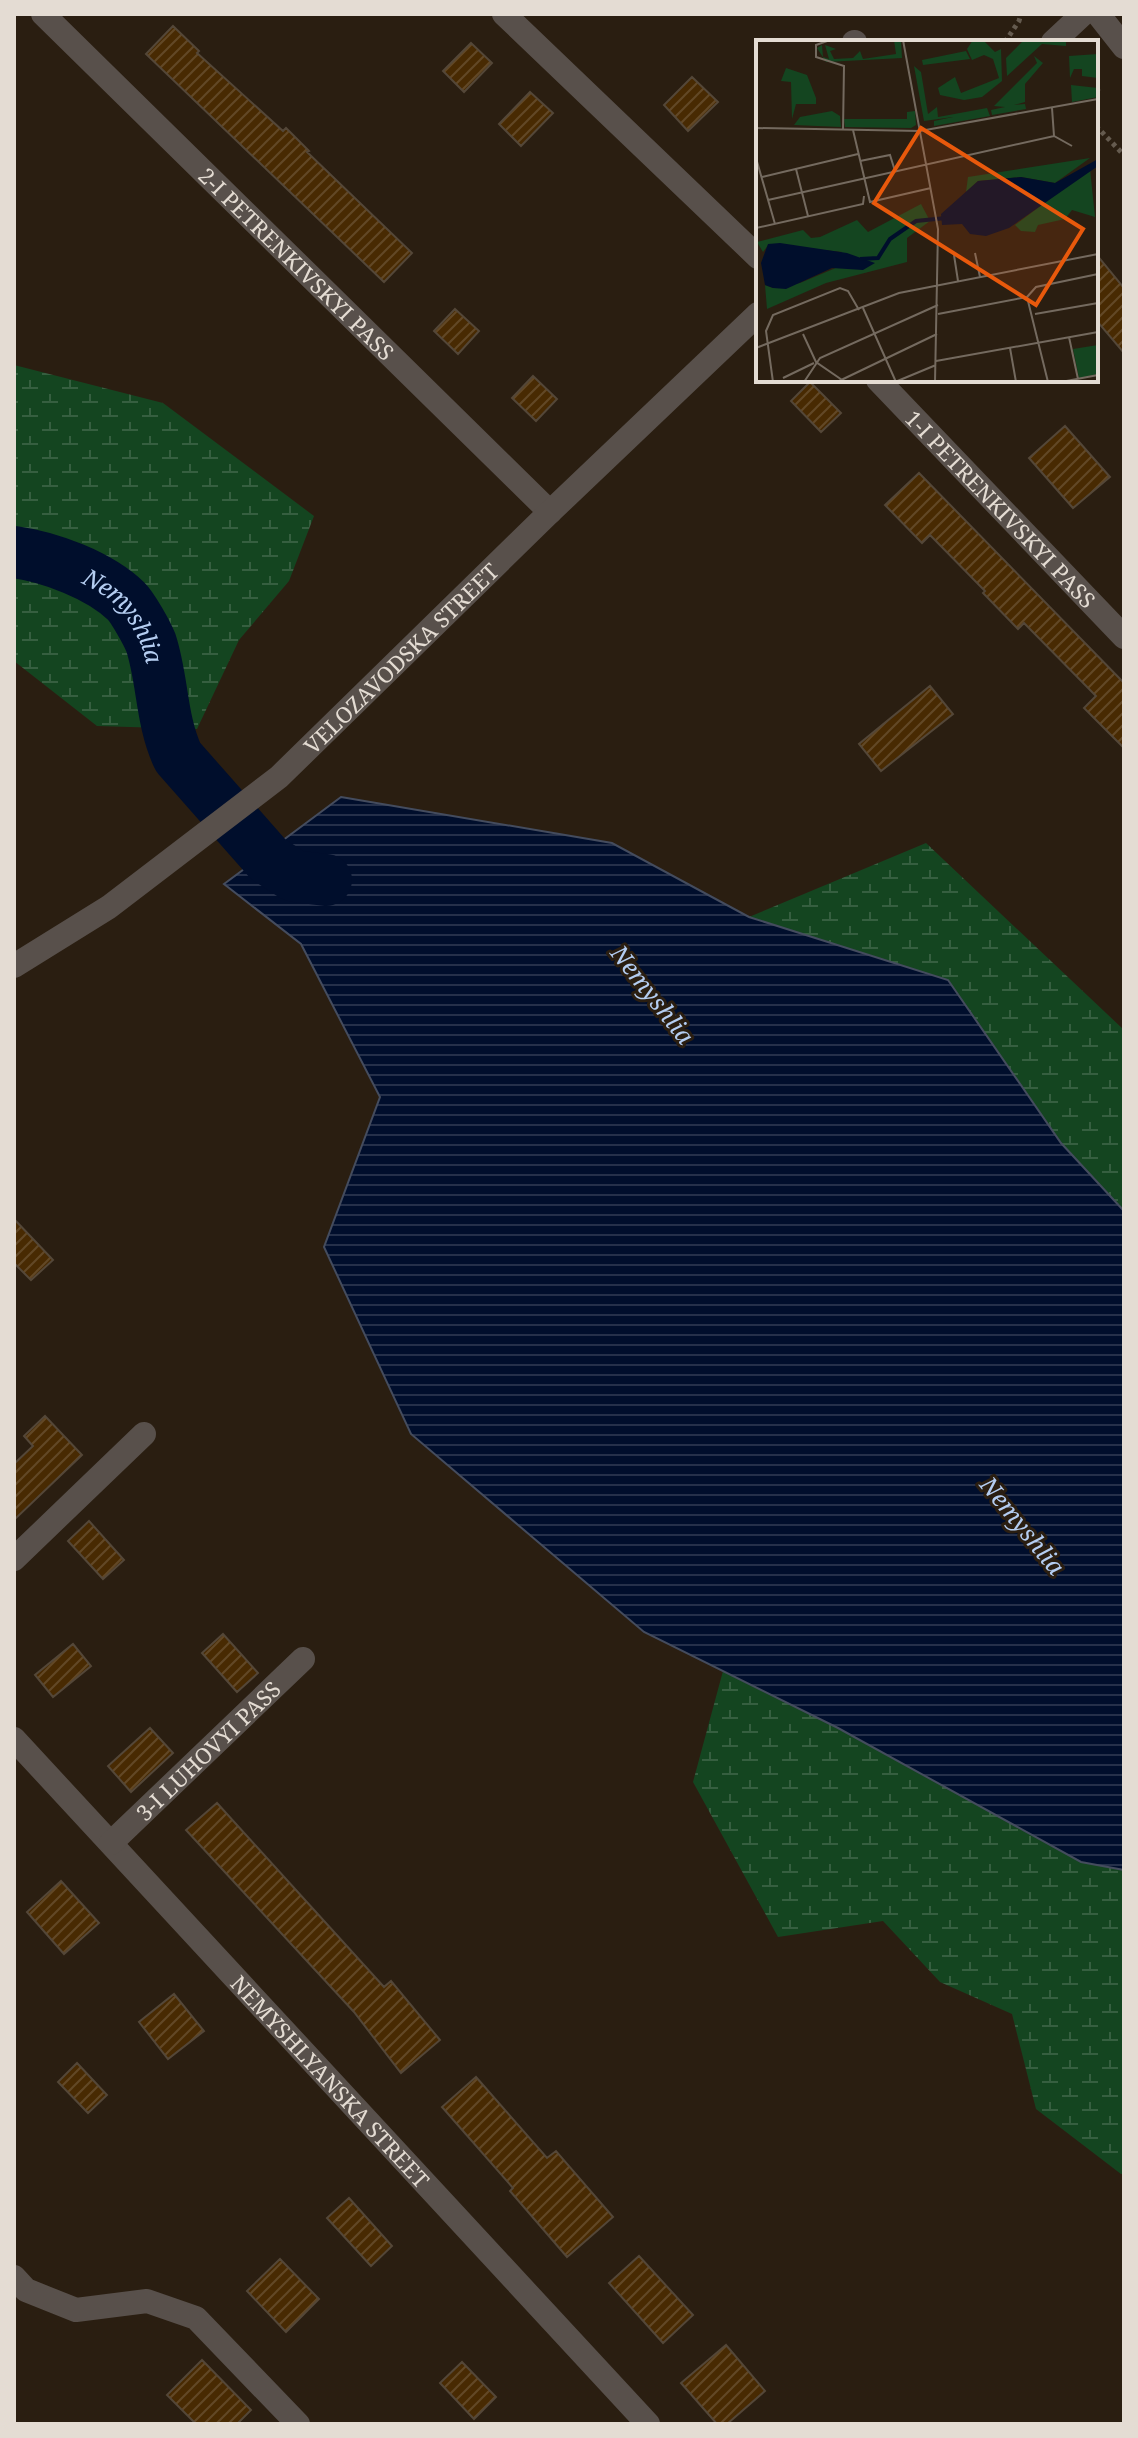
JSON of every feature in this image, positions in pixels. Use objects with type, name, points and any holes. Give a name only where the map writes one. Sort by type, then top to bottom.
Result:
[{"type":"street","name":"2-I PETRENKIVSKYI PASS","points":[[43,14],[550,512]]},
{"type":"street","points":[[504,14],[756,255]]},
{"type":"street","points":[[1055,40],[1083,14]]},
{"type":"street","points":[[1098,14],[1124,47]]},
{"type":"street","name":"VELOZAVODSKA STREET","points":[[14,966],[109,907],[279,777],[756,316]]},
{"type":"street","name":"1-I PETRENKIVSKYI PASS","points":[[880,382],[1124,637]]},
{"type":"street","points":[[14,1559],[144,1434]]},
{"type":"street","name":"3-I LUHOVYI PASS","points":[[111,1843],[303,1659]]},
{"type":"street","name":"NEMYSHLYANSKA STREET","points":[[14,1739],[648,2424]]},
{"type":"street","points":[[18,2291],[76,2310],[147,2301],[196,2318],[298,2424]]},
{"type":"path","points":[[1006,40],[1021,14]]},
{"type":"path","points":[[1098,128],[1124,155]]},
{"type":"green space","points":[[14,365],[163,403],[314,516],[289,581],[239,640],[197,729],[97,726],[14,661]]},
{"type":"green space","points":[[926,843],[1124,1030],[1124,1211],[1061,1143],[749,917]]},
{"type":"green space","points":[[723,1671],[838,1728],[1081,1862],[1124,1870],[1124,2174],[1036,2109],[1012,2014],[940,1982],[883,1921],[778,1937],[693,1782]]},
{"type":"water","points":[[341,797],[612,843],[749,917],[948,980],[1061,1143],[1124,1211],[1124,1870],[1081,1862],[838,1728],[644,1632],[411,1434],[324,1247],[380,1097],[301,944],[224,884]]},
{"type":"building","points":[[173,26],[199,51],[197,53],[283,131],[286,128],[412,253],[384,282],[146,54]]},
{"type":"building","points":[[471,43],[492,63],[464,92],[443,71]]},
{"type":"building","points":[[692,77],[718,102],[688,131],[664,105]]},
{"type":"building","points":[[530,92],[553,113],[521,146],[499,124]]},
{"type":"building","points":[[1098,256],[1124,288],[1124,353],[1098,322]]},
{"type":"building","points":[[455,309],[479,331],[458,354],[434,331]]},
{"type":"building","points":[[533,376],[557,399],[536,421],[512,398]]},
{"type":"building","points":[[810,382],[841,413],[821,432],[791,401]]},
{"type":"building","points":[[1065,426],[1110,477],[1073,508],[1029,458]]},
{"type":"building","points":[[919,473],[1124,683],[1124,748],[1084,708],[1096,696],[1024,623],[1018,629],[930,535],[922,543],[885,505]]},
{"type":"building","points":[[930,686],[953,714],[881,771],[859,744]]},
{"type":"building","points":[[14,1219],[53,1260],[31,1280],[14,1263]]},
{"type":"building","points":[[45,1416],[82,1455],[14,1520],[14,1464],[33,1446],[24,1436]]},
{"type":"building","points":[[89,1521],[124,1560],[103,1579],[68,1541]]},
{"type":"building","points":[[223,1634],[258,1673],[237,1692],[202,1653]]},
{"type":"building","points":[[73,1644],[91,1666],[53,1697],[35,1675]]},
{"type":"building","points":[[150,1728],[173,1753],[131,1792],[108,1766]]},
{"type":"building","points":[[217,1803],[384,1987],[391,1981],[440,2040],[401,2073],[354,2012],[186,1830]]},
{"type":"building","points":[[61,1881],[99,1923],[64,1954],[27,1912]]},
{"type":"building","points":[[174,1994],[204,2031],[168,2059],[139,2022]]},
{"type":"building","points":[[77,2063],[107,2095],[88,2113],[58,2082]]},
{"type":"building","points":[[476,2077],[547,2158],[556,2151],[613,2217],[567,2257],[510,2191],[513,2188],[442,2107]]},
{"type":"building","points":[[349,2198],[392,2246],[371,2266],[327,2218]]},
{"type":"building","points":[[639,2256],[693,2315],[663,2343],[609,2283]]},
{"type":"building","points":[[280,2259],[319,2299],[286,2332],[247,2291]]},
{"type":"building","points":[[726,2345],[765,2391],[727,2424],[717,2424],[681,2383]]},
{"type":"building","points":[[202,2360],[251,2410],[237,2424],[196,2424],[167,2395]]},
{"type":"building","points":[[462,2362],[496,2397],[474,2419],[440,2383]]},
{"type":"waterway","name":"Nemyshlia","points":[[14,552],[43,558],[88,575],[126,601],[151,643],[168,729],[178,757],[268,859],[294,876],[326,880]]}]
